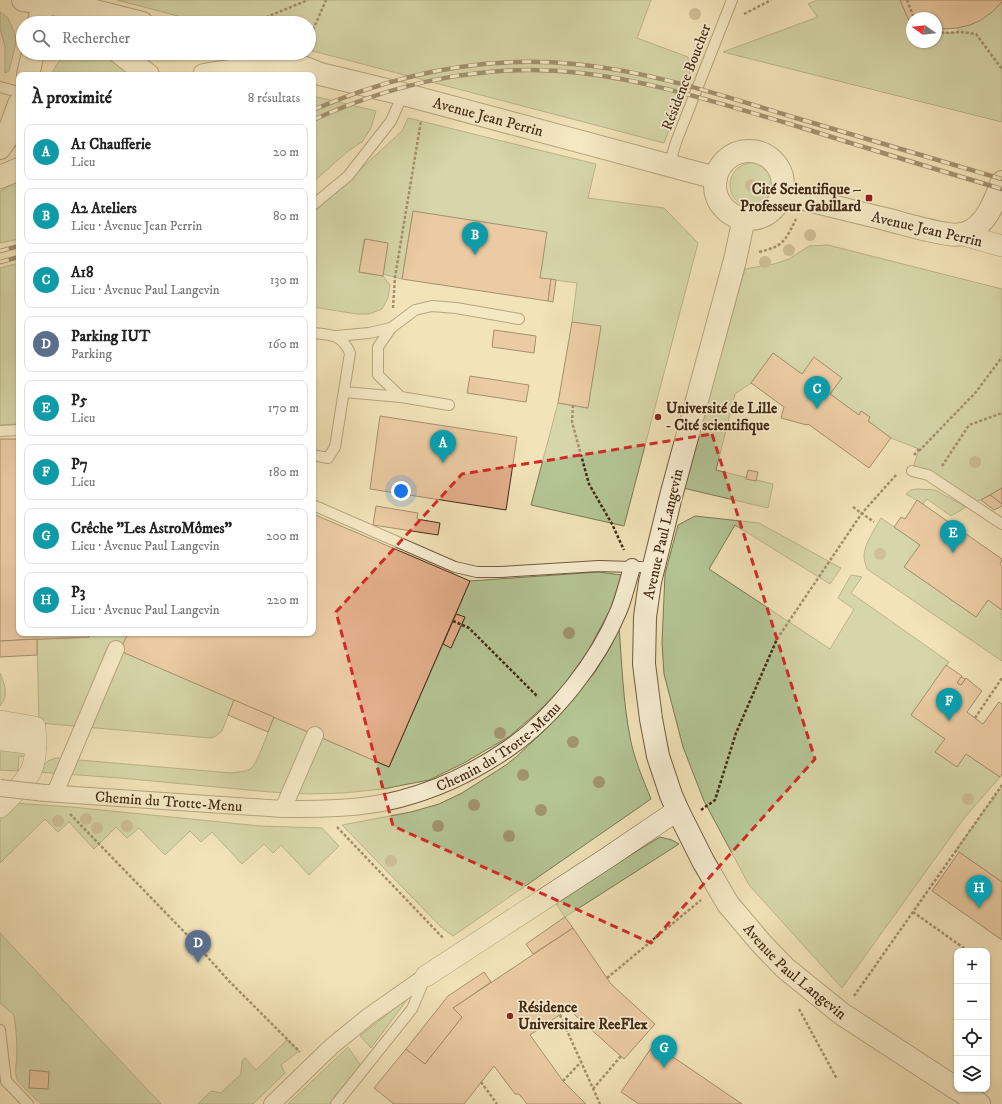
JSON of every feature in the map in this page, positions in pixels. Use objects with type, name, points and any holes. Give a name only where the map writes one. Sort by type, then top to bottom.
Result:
[{"type":"street","points":[[37,7],[62,5],[87,9],[114,16]]},
{"type":"street","points":[[37,7],[72,16]]},
{"type":"street","points":[[129,60],[144,72]]},
{"type":"street","name":"Avenue Jean Perrin","points":[[282,60],[315,72]]},
{"type":"street","points":[[223,72],[270,68],[307,72]]},
{"type":"street","name":"Avenue Jean Perrin","points":[[316,72],[403,94],[424,101],[716,178]]},
{"type":"street","points":[[316,73],[320,74]]},
{"type":"street","points":[[0,148],[6,139],[16,112]]},
{"type":"street","points":[[749,151],[760,152],[770,158],[780,171],[783,182],[782,193],[778,202],[768,213],[754,218],[739,217],[729,212],[722,204],[717,194],[716,178],[720,168],[728,159],[737,153],[749,151]]},
{"type":"street","points":[[0,178],[16,170]]},
{"type":"street","points":[[959,234],[976,227],[984,219],[1002,182]]},
{"type":"street","name":"Avenue Jean Perrin","points":[[782,193],[939,232],[959,234],[1002,246]]},
{"type":"street","name":"Avenue Paul Langevin","points":[[744,218],[735,260],[650,582],[645,617],[644,664],[651,719],[658,756],[671,795],[703,861],[728,904],[761,943],[785,968],[842,1014],[954,1087]]},
{"type":"street","name":"Chemin du Trotte-Menu","points":[[0,788],[50,793],[283,809],[319,809],[361,806],[399,799],[438,787],[466,774],[509,748],[551,711],[576,683],[606,638],[619,610],[632,567]]},
{"type":"street","points":[[50,793],[62,775],[116,649]]},
{"type":"street","points":[[0,721],[35,727],[36,744],[30,772],[25,780],[0,807]]},
{"type":"street","points":[[283,809],[315,735]]},
{"type":"street","points":[[0,740],[36,744]]},
{"type":"street","points":[[272,1104],[332,1046],[356,1026],[426,976],[669,816],[681,817]]},
{"type":"street","name":"Avenue Paul Langevin","points":[[961,1092],[979,1104]]},
{"type":"lane","name":"Résidence Boucher","points":[[669,166],[676,142],[732,0]]},
{"type":"lane","points":[[0,87],[16,91]]},
{"type":"lane","points":[[316,203],[348,176],[391,121],[403,94]]},
{"type":"lane","points":[[401,397],[378,375],[378,347],[391,328],[415,310],[432,306],[456,308],[519,319]]},
{"type":"lane","points":[[316,333],[336,336],[369,333],[391,328]]},
{"type":"lane","points":[[316,456],[328,458],[335,447],[350,353],[347,345],[336,336]]},
{"type":"lane","points":[[344,392],[401,397],[449,405]]},
{"type":"lane","points":[[0,431],[16,430]]},
{"type":"lane","points":[[912,471],[934,478],[1002,524]]},
{"type":"lane","points":[[316,506],[455,567],[477,572],[599,566],[654,567]]},
{"type":"lane","points":[[336,1104],[412,1009],[426,976]]},
{"type":"lane","points":[[0,1030],[6,1081],[28,1104]]},
{"type":"path","points":[[269,16],[308,0]]},
{"type":"path","points":[[316,23],[326,0]]},
{"type":"path","points":[[722,25],[772,0]]},
{"type":"path","points":[[907,0],[912,12]]},
{"type":"path","points":[[942,32],[960,32],[976,34],[1002,69]]},
{"type":"path","points":[[391,328],[395,277],[424,101]]},
{"type":"path","points":[[735,260],[747,262],[754,253],[774,248],[786,239],[806,200]]},
{"type":"path","points":[[914,455],[976,392],[1002,357]]},
{"type":"path","points":[[573,405],[572,422],[589,484],[612,524],[632,567]]},
{"type":"path","points":[[934,478],[969,425],[1002,413]]},
{"type":"path","points":[[912,471],[919,450]]},
{"type":"path","points":[[681,817],[716,800],[736,733],[777,639],[862,513],[898,473]]},
{"type":"path","points":[[853,507],[874,522]]},
{"type":"path","points":[[453,621],[469,628],[544,702],[551,711]]},
{"type":"path","points":[[975,718],[1002,678]]},
{"type":"path","points":[[842,1014],[1002,785]]},
{"type":"path","points":[[68,813],[193,941],[229,981],[299,1051]]},
{"type":"path","points":[[345,835],[446,941]]},
{"type":"path","points":[[607,978],[705,897]]},
{"type":"path","points":[[913,912],[964,948]]},
{"type":"path","points":[[799,1009],[837,1079]]},
{"type":"path","points":[[560,1015],[600,1104]]},
{"type":"path","points":[[594,1089],[621,1056]]},
{"type":"path","points":[[563,1081],[581,1062]]},
{"type":"path","points":[[481,1082],[497,1104]]},
{"type":"highlighted area","points":[[712,434],[815,759],[651,943],[393,826],[336,612],[462,474]]},
{"type":"green space","points":[[117,0],[651,0],[637,38],[688,57],[690,74],[664,143],[316,52],[316,16],[178,16]]},
{"type":"green space","points":[[817,0],[907,0],[910,12],[906,12],[906,48],[942,48],[942,32],[959,32],[957,28],[981,19],[1002,2],[1002,122],[723,52],[818,17],[808,4]]},
{"type":"green space","points":[[0,12],[8,18],[15,34],[16,43],[9,71],[5,73],[5,46],[0,29]]},
{"type":"green space","points":[[60,60],[118,60],[133,72],[53,72]]},
{"type":"green space","points":[[316,97],[376,111],[371,128],[362,142],[348,151],[316,179]]},
{"type":"green space","points":[[408,118],[596,164],[588,198],[664,208],[698,243],[624,526],[531,505],[558,403],[587,408],[600,326],[572,322],[577,283],[540,278],[413,211],[402,279],[383,274],[388,243],[364,239],[359,272],[383,276],[390,285],[388,298],[382,309],[369,314],[357,314],[316,307],[316,210],[402,131]]},
{"type":"green space","points":[[752,163],[764,167],[770,173],[774,185],[770,197],[764,203],[752,207],[740,203],[734,197],[730,185],[734,173],[740,167]]},
{"type":"green space","points":[[16,183],[16,240],[0,243],[0,191]]},
{"type":"green space","points":[[828,245],[1002,289],[1002,488],[973,504],[912,471],[919,449],[891,438],[868,421],[870,417],[861,411],[859,415],[830,394],[842,378],[814,358],[802,374],[773,353],[751,383],[735,394],[716,470],[773,484],[768,508],[683,488],[745,269],[774,264],[789,259],[809,246]]},
{"type":"green space","points":[[16,264],[16,424],[0,425],[0,268]]},
{"type":"green space","points":[[911,490],[935,490],[966,507],[951,516],[927,499],[923,504],[906,494]]},
{"type":"green space","points":[[695,516],[759,523],[841,568],[830,584],[735,525],[709,569],[830,649],[854,609],[838,598],[851,575],[862,577],[851,593],[949,662],[911,715],[945,739],[957,767],[966,754],[1000,777],[965,817],[842,988],[749,885],[704,801],[683,747],[664,674],[662,643],[665,574],[678,525]]},
{"type":"green space","points":[[881,518],[920,545],[904,567],[976,617],[988,600],[1002,610],[1000,616],[1002,618],[1002,661],[867,569],[864,560],[864,552],[870,537]]},
{"type":"green space","points":[[599,572],[622,575],[611,608],[588,651],[564,685],[542,708],[510,736],[464,763],[429,780],[383,789],[343,793],[309,794],[37,772],[48,761],[56,758],[231,773],[243,771],[250,769],[253,766],[274,717],[389,767],[443,644],[451,647],[465,618],[456,614],[470,581]]},
{"type":"green space","points":[[619,627],[624,696],[630,737],[636,761],[651,799],[453,936],[441,927],[342,825],[411,812],[439,804],[462,793],[506,765],[546,729],[595,672],[612,644]]},
{"type":"green space","points":[[127,636],[121,650],[234,700],[222,731],[211,738],[39,723],[37,639]]},
{"type":"green space","points":[[0,673],[5,686],[5,694],[3,702],[0,706]]},
{"type":"green space","points":[[0,745],[24,749],[26,757],[19,756],[18,771],[0,770]]},
{"type":"green space","points":[[1002,787],[1002,882],[956,850]]},
{"type":"green space","points":[[12,803],[72,807],[260,826],[322,828],[339,846],[309,875],[281,845],[273,853],[264,844],[242,864],[212,832],[201,842],[190,831],[165,855],[139,828],[127,838],[116,827],[94,849],[69,822],[58,832],[45,819],[0,863],[0,816]]},
{"type":"green space","points":[[660,837],[672,840],[679,844],[565,917],[555,902]]},
{"type":"green space","points":[[0,933],[161,1104],[41,1104],[24,1088],[16,1076],[17,1044],[14,1015],[0,1003]]},
{"type":"green space","points":[[409,997],[371,1048],[360,1036]]},
{"type":"green space","points":[[287,1040],[299,1051],[281,1065],[285,1073],[253,1104],[198,1104],[211,1091],[221,1093],[241,1074],[242,1061],[245,1058],[256,1070]]},
{"type":"green space","points":[[348,1047],[363,1069],[336,1104],[288,1104]]},
{"type":"building","points":[[900,0],[1002,0],[1002,2],[992,12],[981,20],[970,25],[957,28],[942,29],[942,12],[906,12],[906,14]]},
{"type":"building","points":[[413,211],[547,232],[540,278],[551,279],[548,301],[402,279]]},
{"type":"building","points":[[365,239],[388,243],[383,276],[359,272]]},
{"type":"building","points":[[551,279],[556,280],[553,302],[548,301]]},
{"type":"building","points":[[572,322],[601,326],[588,408],[558,403]]},
{"type":"building","points":[[494,330],[536,336],[534,353],[492,347]]},
{"type":"building","points":[[773,353],[802,374],[814,357],[842,378],[830,394],[859,415],[861,411],[870,417],[868,421],[891,438],[869,468],[808,424],[781,418],[784,407],[751,383]]},
{"type":"building","points":[[470,376],[529,385],[526,402],[467,393]]},
{"type":"building","points":[[380,416],[517,437],[506,510],[370,489]]},
{"type":"building","points":[[0,439],[16,439],[16,636],[89,637],[0,641]]},
{"type":"building","points":[[748,470],[758,472],[756,481],[746,479]]},
{"type":"building","points":[[1002,488],[1002,504],[990,495]]},
{"type":"building","points":[[990,495],[1002,504],[1002,506],[994,510],[981,500]]},
{"type":"building","points":[[917,500],[1002,559],[1000,564],[1002,566],[1002,610],[988,600],[976,617],[904,567],[920,545],[894,527],[901,517],[905,519]]},
{"type":"building","points":[[376,506],[418,513],[417,519],[440,523],[438,535],[373,525]]},
{"type":"building","points":[[316,515],[470,581],[389,767],[120,651],[127,636],[316,636]]},
{"type":"building","points":[[456,614],[465,617],[451,648],[443,644]]},
{"type":"building","points":[[37,639],[37,655],[0,657],[0,641]]},
{"type":"building","points":[[946,665],[962,676],[957,683],[961,685],[966,678],[982,691],[967,712],[983,724],[999,702],[1002,704],[1002,774],[1000,777],[966,754],[957,767],[935,752],[945,739],[911,715]]},
{"type":"building","points":[[961,677],[965,679],[961,685],[957,683]]},
{"type":"building","points":[[234,700],[274,717],[268,732],[228,715]]},
{"type":"building","points":[[959,852],[1002,882],[1002,940],[932,891]]},
{"type":"building","points":[[565,917],[573,928],[533,954],[526,944]]},
{"type":"building","name":"Résidence Universitaire ReeFlex","points":[[573,928],[611,984],[655,1024],[624,1059],[576,1016],[570,1008],[530,1035],[563,1081],[586,1104],[527,1104],[519,1094],[515,1094],[494,1066],[464,1104],[394,1104],[374,1088],[406,1049],[425,1064],[462,1017],[453,1008]]},
{"type":"building","points":[[484,972],[491,982],[453,1008],[462,1017],[425,1064],[406,1049],[448,996]]},
{"type":"building","points":[[654,1044],[742,1104],[639,1104],[621,1092]]},
{"type":"building","points":[[30,1070],[49,1072],[48,1089],[29,1088]]},
{"type":"railway","points":[[316,109],[376,86],[441,70],[507,62],[574,64],[631,72],[686,85],[1002,179]]},
{"type":"railway","points":[[316,119],[377,95],[444,78],[512,70],[547,70],[581,73],[660,87],[712,101],[1002,189]]},
{"type":"railway","points":[[0,251],[16,247]]},
{"type":"railway","points":[[0,262],[16,258]]},
{"type":"place","name":"Cité Scientifique – Professeur Gabillard","points":[[869,198]]},
{"type":"place","name":"A2 Ateliers","points":[[475,255]]},
{"type":"place","name":"A18","points":[[817,409]]},
{"type":"place","name":"Université de Lille ‐ Cité scientifique","points":[[658,417]]},
{"type":"place","name":"A1 Chaufferie","points":[[443,463]]},
{"type":"place","name":"P5","points":[[953,553]]},
{"type":"place","name":"P7","points":[[949,721]]},
{"type":"place","name":"P3","points":[[979,908]]},
{"type":"place","name":"Parking IUT","points":[[198,963]]},
{"type":"place","name":"Résidence Universitaire ReeFlex","points":[[510,1016]]},
{"type":"place","name":"Crêche \"Les AstroMômes\"","points":[[664,1068]]}]
